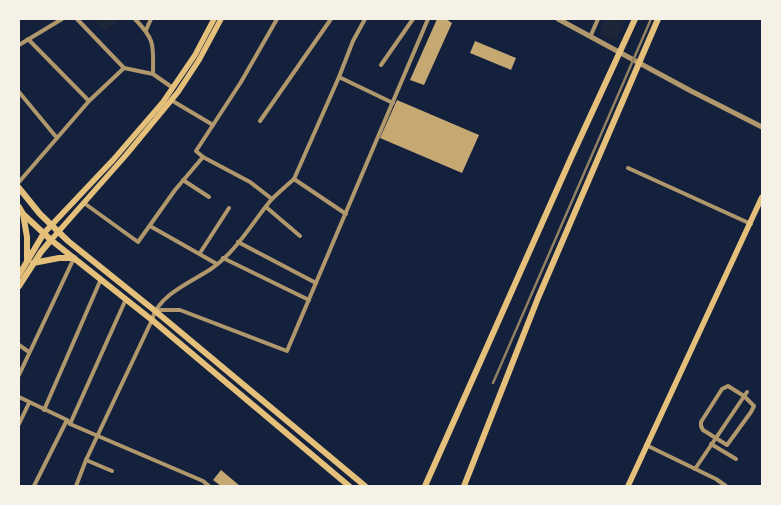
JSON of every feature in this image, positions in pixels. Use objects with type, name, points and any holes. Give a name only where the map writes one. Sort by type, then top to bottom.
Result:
[{"type":"main road","points":[[19,286],[44,233],[109,164],[173,88],[195,55],[214,19]]},
{"type":"main road","points":[[19,275],[171,100],[200,60],[221,19]]},
{"type":"main road","points":[[425,486],[635,19]]},
{"type":"main road","points":[[464,486],[538,298],[658,19]]},
{"type":"main road","points":[[19,188],[57,231],[366,486]]},
{"type":"main road","points":[[628,486],[762,197]]},
{"type":"main road","points":[[19,208],[51,240],[152,320],[350,486]]},
{"type":"main road","points":[[23,214],[30,262]]},
{"type":"main road","points":[[30,262],[74,258]]},
{"type":"street","points":[[50,19],[53,24]]},
{"type":"street","points":[[19,43],[28,40],[62,19]]},
{"type":"street","points":[[77,19],[124,68],[153,74],[173,88]]},
{"type":"street","points":[[135,19],[146,30],[153,43],[153,74]]},
{"type":"street","points":[[146,30],[151,19]]},
{"type":"street","points":[[272,199],[250,182],[203,157],[197,153],[196,149],[241,82],[277,19]]},
{"type":"street","points":[[260,121],[331,19]]},
{"type":"street","points":[[76,486],[86,460],[152,320],[154,310],[165,299],[223,258],[272,199],[294,179],[353,41],[365,19]]},
{"type":"street","points":[[381,65],[413,19]]},
{"type":"street","points":[[154,310],[180,310],[287,351],[428,19]]},
{"type":"street","points":[[558,19],[762,127]]},
{"type":"street","points":[[591,35],[598,19]]},
{"type":"street","points":[[28,40],[89,101]]},
{"type":"street","points":[[19,182],[89,101],[124,68]]},
{"type":"street","points":[[339,77],[393,103]]},
{"type":"street","points":[[19,92],[57,138]]},
{"type":"street","points":[[171,100],[213,125]]},
{"type":"street","points":[[84,202],[138,242],[183,180],[203,157]]},
{"type":"street","points":[[628,168],[751,224]]},
{"type":"street","points":[[294,179],[346,214]]},
{"type":"street","points":[[183,180],[210,197]]},
{"type":"street","points":[[266,207],[300,236]]},
{"type":"street","points":[[200,253],[229,208]]},
{"type":"street","points":[[150,226],[200,253],[216,264]]},
{"type":"street","points":[[238,242],[316,283]]},
{"type":"street","points":[[19,375],[74,258]]},
{"type":"street","points":[[223,258],[309,300]]},
{"type":"street","points":[[44,410],[101,279]]},
{"type":"street","points":[[34,486],[69,422],[126,299]]},
{"type":"street","points":[[19,345],[29,352]]},
{"type":"street","points":[[728,386],[746,394],[754,406],[752,412],[730,443],[726,445],[715,438],[700,426],[722,389],[728,386]]},
{"type":"street","points":[[695,469],[746,394]]},
{"type":"street","points":[[19,398],[203,481],[209,486]]},
{"type":"street","points":[[19,424],[29,402]]},
{"type":"street","points":[[711,444],[736,459]]},
{"type":"street","points":[[646,445],[726,486]]},
{"type":"street","points":[[86,460],[112,470]]},
{"type":"street","points":[[714,486],[716,480]]},
{"type":"shaded area","points":[[92,19],[120,19],[105,31]]},
{"type":"shaded area","points":[[606,19],[625,19],[616,41],[599,34]]},
{"type":"building","points":[[437,19],[446,19],[452,23],[424,85],[410,80]]},
{"type":"building","points":[[475,41],[516,58],[511,70],[470,53]]},
{"type":"building","points":[[397,100],[479,135],[462,173],[380,138]]},
{"type":"building","points":[[221,470],[240,486],[221,486],[213,480]]},
{"type":"railway","points":[[493,383],[651,19]]}]
